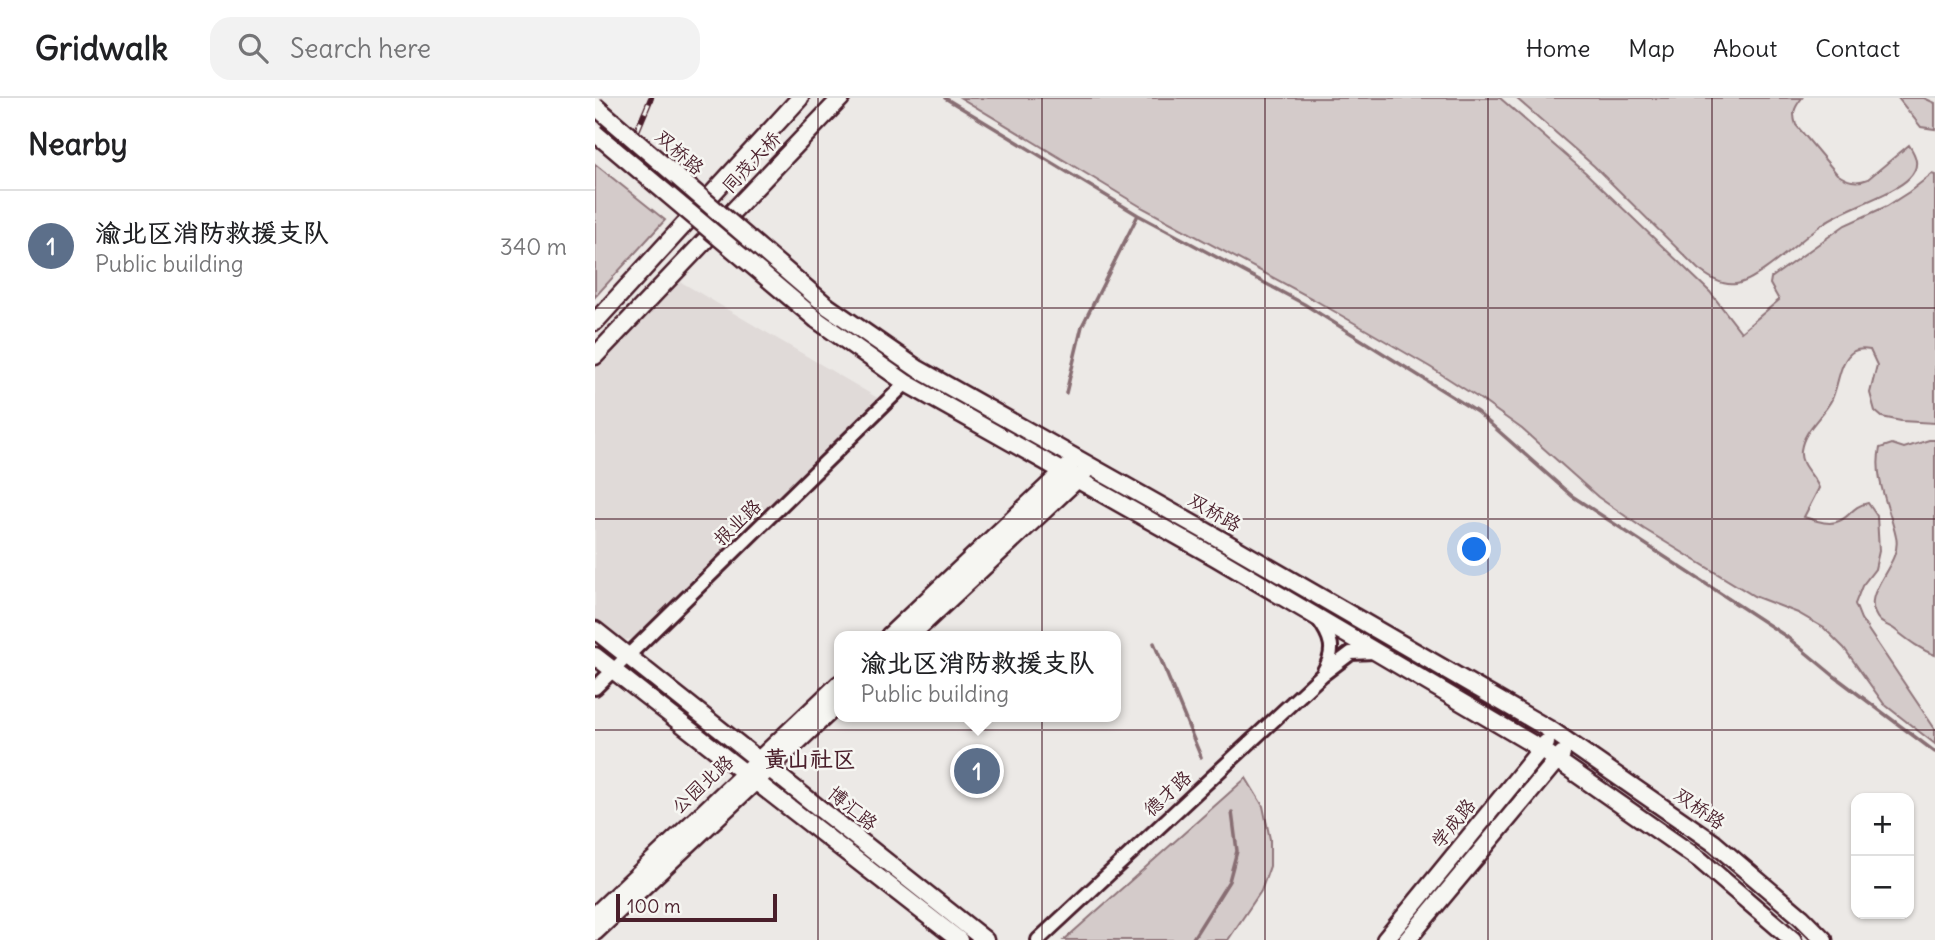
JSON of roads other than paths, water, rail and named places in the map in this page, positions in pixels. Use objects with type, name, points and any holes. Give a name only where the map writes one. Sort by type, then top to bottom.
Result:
[{"type":"main road","name":"同茂大桥","points":[[595,322],[800,98]]},
{"type":"main road","name":"同茂大桥","points":[[595,356],[841,98]]},
{"type":"main road","name":"双桥路","points":[[595,106],[827,306],[918,369],[1225,542],[1571,743],[1714,843],[1824,940]]},
{"type":"main road","name":"双桥路","points":[[595,132],[817,320],[906,383],[1215,557],[1541,749],[1700,860],[1789,938]]},
{"type":"main road","points":[[895,631],[1003,538],[1084,462]]},
{"type":"main road","points":[[914,631],[1003,538]]},
{"type":"main road","name":"博汇路","points":[[595,630],[985,940]]},
{"type":"main road","name":"博汇路","points":[[595,656],[960,940]]},
{"type":"main road","name":"公园北路","points":[[595,932],[764,764],[834,689]]},
{"type":"main road","name":"公园北路","points":[[764,764],[834,707]]},
{"type":"main road","name":"学成路","points":[[1385,940],[1554,733]]},
{"type":"main road","name":"学成路","points":[[1407,940],[1571,743]]},
{"type":"main road","name":"公园北路","points":[[595,915],[750,778]]},
{"type":"street","name":"报业路","points":[[595,688],[906,383]]},
{"type":"street","points":[[1317,618],[1327,631],[1332,645],[1329,661],[1322,675]]},
{"type":"street","name":"德才路","points":[[1038,940],[1322,675],[1351,653],[1375,652]]},
{"type":"waterway","points":[[945,98],[1138,215],[1304,304],[1477,412],[1572,496],[1787,637],[1935,752]]},
{"type":"waterway","points":[[1066,393],[1082,326],[1138,215]]},
{"type":"waterway","points":[[1154,643],[1201,757]]},
{"type":"waterway","points":[[1192,940],[1229,881],[1237,851],[1232,812]]},
{"type":"railway","points":[[637,131],[651,98]]},
{"type":"place","name":"渝北区消防救援支队","points":[[977,771]]},
{"type":"district","name":"黄山社区","points":[[810,759]]}]
